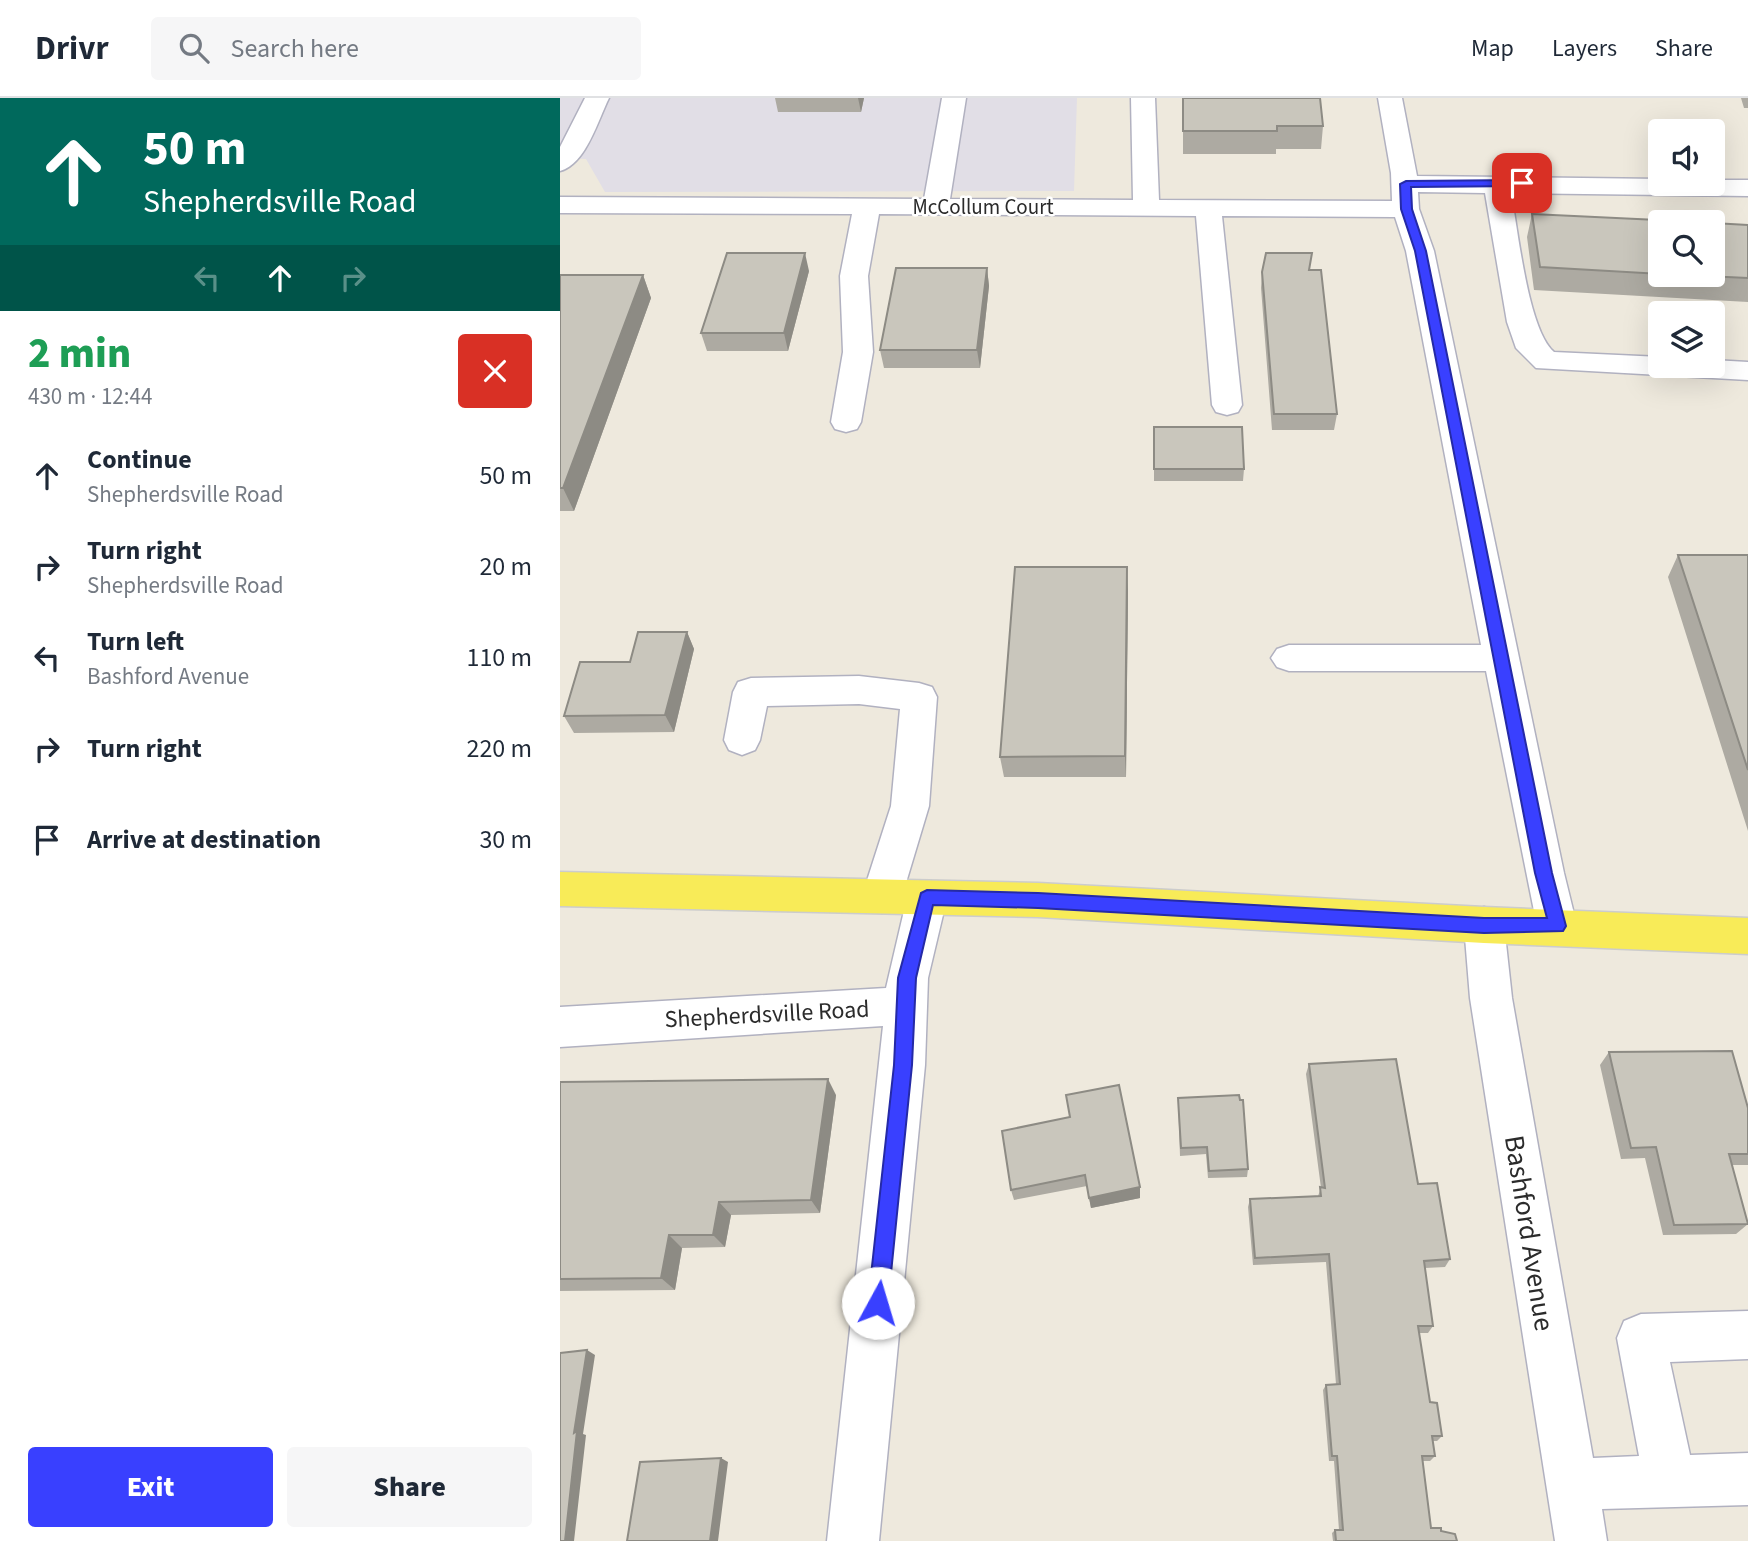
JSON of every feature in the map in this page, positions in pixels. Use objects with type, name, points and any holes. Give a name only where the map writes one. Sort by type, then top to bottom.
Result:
[{"type":"main road","points":[[560,889],[1038,900],[1484,925],[1748,936]]},
{"type":"street","points":[[560,163],[572,149],[597,98]]},
{"type":"street","points":[[936,206],[954,98]]},
{"type":"street","points":[[1143,98],[1146,207]]},
{"type":"street","points":[[1390,98],[1406,196],[1420,251],[1544,873],[1558,926]]},
{"type":"street","points":[[1496,183],[1521,322],[1531,348],[1546,361],[1748,371]]},
{"type":"street","name":"McCollum Court","points":[[560,205],[1208,208],[1406,196],[1496,183],[1748,188]]},
{"type":"street","points":[[846,422],[858,352],[854,276],[867,206]]},
{"type":"street","points":[[1208,208],[1227,405]]},
{"type":"street","points":[[1289,658],[1501,658]]},
{"type":"street","points":[[742,740],[751,692],[859,690],[919,697],[910,806],[882,896]]},
{"type":"street","name":"Shepherdsville Road","points":[[560,1027],[905,1006],[907,978],[927,898]]},
{"type":"street","name":"Bashford Avenue","points":[[1484,925],[1491,998],[1581,1541]]},
{"type":"street","points":[[853,1541],[903,1065],[905,1006]]},
{"type":"street","points":[[1670,1481],[1641,1338],[1748,1335]]},
{"type":"street","points":[[1572,1484],[1748,1479]]},
{"type":"shaded area","points":[[560,98],[1077,98],[1074,191],[605,192],[586,159],[560,158]]},
{"type":"building","points":[[1183,98],[1320,98],[1323,126],[1277,126],[1277,131],[1183,131]]},
{"type":"building","points":[[1532,214],[1648,220],[1648,273],[1540,267]]},
{"type":"building","points":[[1725,224],[1748,225],[1748,278],[1725,277]]},
{"type":"building","points":[[727,253],[805,253],[784,333],[701,333]]},
{"type":"building","points":[[1266,253],[1312,253],[1309,270],[1321,270],[1337,414],[1274,414],[1262,272]]},
{"type":"building","points":[[896,268],[987,268],[977,350],[880,350]]},
{"type":"building","points":[[560,275],[643,275],[563,488],[560,488]]},
{"type":"building","points":[[1154,427],[1242,427],[1244,469],[1154,469]]},
{"type":"building","points":[[1678,555],[1748,555],[1748,770]]},
{"type":"building","points":[[1015,567],[1127,567],[1125,756],[1000,757]]},
{"type":"building","points":[[638,632],[687,632],[665,715],[564,716],[580,662],[630,662]]},
{"type":"building","points":[[1732,1051],[1748,1108],[1748,1154],[1729,1154],[1748,1224],[1674,1225],[1656,1147],[1631,1148],[1609,1052]]},
{"type":"building","points":[[1396,1059],[1418,1184],[1437,1183],[1450,1259],[1424,1261],[1433,1326],[1418,1326],[1430,1402],[1437,1403],[1442,1436],[1432,1436],[1435,1456],[1422,1456],[1431,1528],[1441,1528],[1441,1531],[1455,1534],[1457,1541],[1336,1541],[1335,1530],[1343,1530],[1337,1456],[1332,1456],[1326,1385],[1340,1384],[1329,1254],[1255,1258],[1250,1199],[1321,1196],[1320,1187],[1325,1188],[1309,1064]]},
{"type":"building","points":[[828,1079],[811,1200],[719,1202],[713,1235],[669,1235],[661,1278],[560,1279],[560,1082]]},
{"type":"building","points":[[1119,1085],[1140,1187],[1089,1198],[1085,1175],[1011,1190],[1002,1131],[1070,1117],[1066,1095]]},
{"type":"building","points":[[1239,1095],[1240,1100],[1243,1100],[1248,1169],[1209,1171],[1207,1147],[1181,1148],[1178,1098]]},
{"type":"building","points":[[587,1350],[574,1433],[577,1431],[565,1541],[560,1541],[560,1353]]},
{"type":"building","points":[[721,1458],[710,1541],[627,1541],[640,1462]]},
{"type":"route","points":[[878,1303],[903,1065],[907,978],[927,898],[1038,900],[1484,925],[1558,926],[1544,873],[1420,251],[1406,209],[1406,184],[1522,183]]}]
